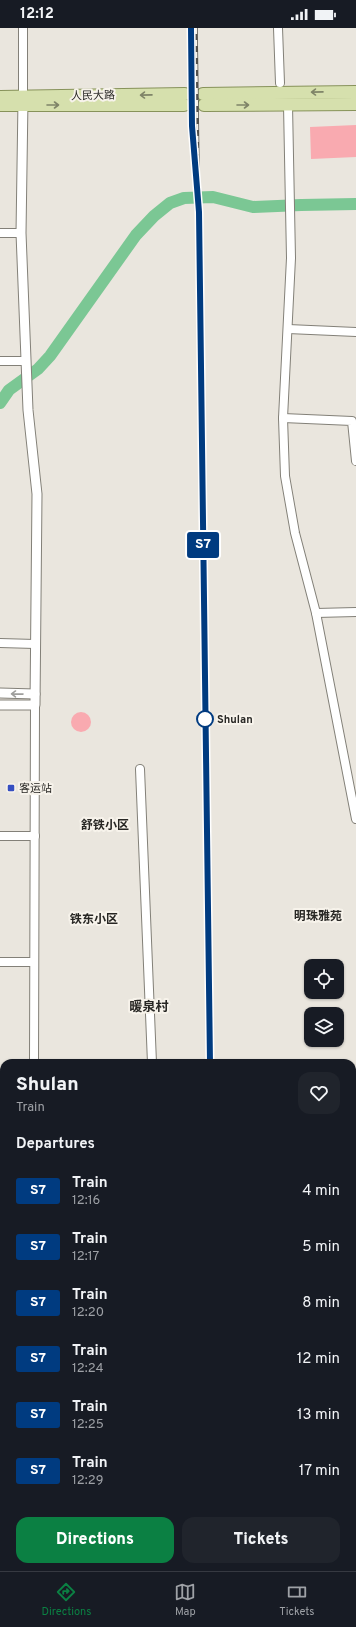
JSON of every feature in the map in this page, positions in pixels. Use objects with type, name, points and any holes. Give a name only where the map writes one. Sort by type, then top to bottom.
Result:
[{"type":"main road","points":[[356,92],[204,99],[288,105],[356,104]]},
{"type":"main road","name":"人民大路","points":[[0,97],[23,101]]},
{"type":"main road","name":"人民大路","points":[[0,105],[23,101],[185,100]]},
{"type":"street","points":[[22,28],[23,101],[21,233],[28,410],[37,494],[35,644],[34,1059]]},
{"type":"street","points":[[278,28],[280,83]]},
{"type":"street","points":[[288,105],[291,258],[283,418],[285,476],[295,533],[316,613],[356,819]]},
{"type":"street","points":[[0,233],[21,233]]},
{"type":"street","points":[[288,329],[356,332]]},
{"type":"street","points":[[0,361],[26,361]]},
{"type":"street","points":[[283,418],[352,420],[356,461]]},
{"type":"street","points":[[316,613],[356,612]]},
{"type":"street","points":[[0,643],[35,644]]},
{"type":"street","points":[[0,693],[35,694]]},
{"type":"street","points":[[0,705],[35,705]]},
{"type":"street","points":[[140,769],[152,1059]]},
{"type":"street","points":[[0,836],[35,836]]},
{"type":"street","points":[[0,962],[34,962]]},
{"type":"shaded area","points":[[356,125],[356,157],[311,159],[310,127]]},
{"type":"shaded area","points":[[77,712],[85,712],[91,718],[91,726],[85,732],[77,732],[71,726],[71,718]]},
{"type":"waterway","points":[[0,403],[9,390],[38,369],[50,356],[136,235],[154,216],[170,203],[184,198],[213,197],[253,207],[356,204]]},
{"type":"tunnel","points":[[185,94],[203,94]]},
{"type":"tunnel","points":[[184,105],[204,105]]},
{"type":"railway","points":[[196,28],[210,1059]]},
{"type":"train","name":"S7","points":[[191,28],[192,126],[199,212],[210,1059]]},
{"type":"place","name":"Shulan","points":[[205,719]]},
{"type":"place","name":"客运站","points":[[11,788]]},
{"type":"district","name":"舒铁小区","points":[[105,825]]},
{"type":"district","name":"明珠雅苑","points":[[318,916]]},
{"type":"district","name":"铁东小区","points":[[94,919]]},
{"type":"district","name":"暖泉村","points":[[149,1006]]}]
